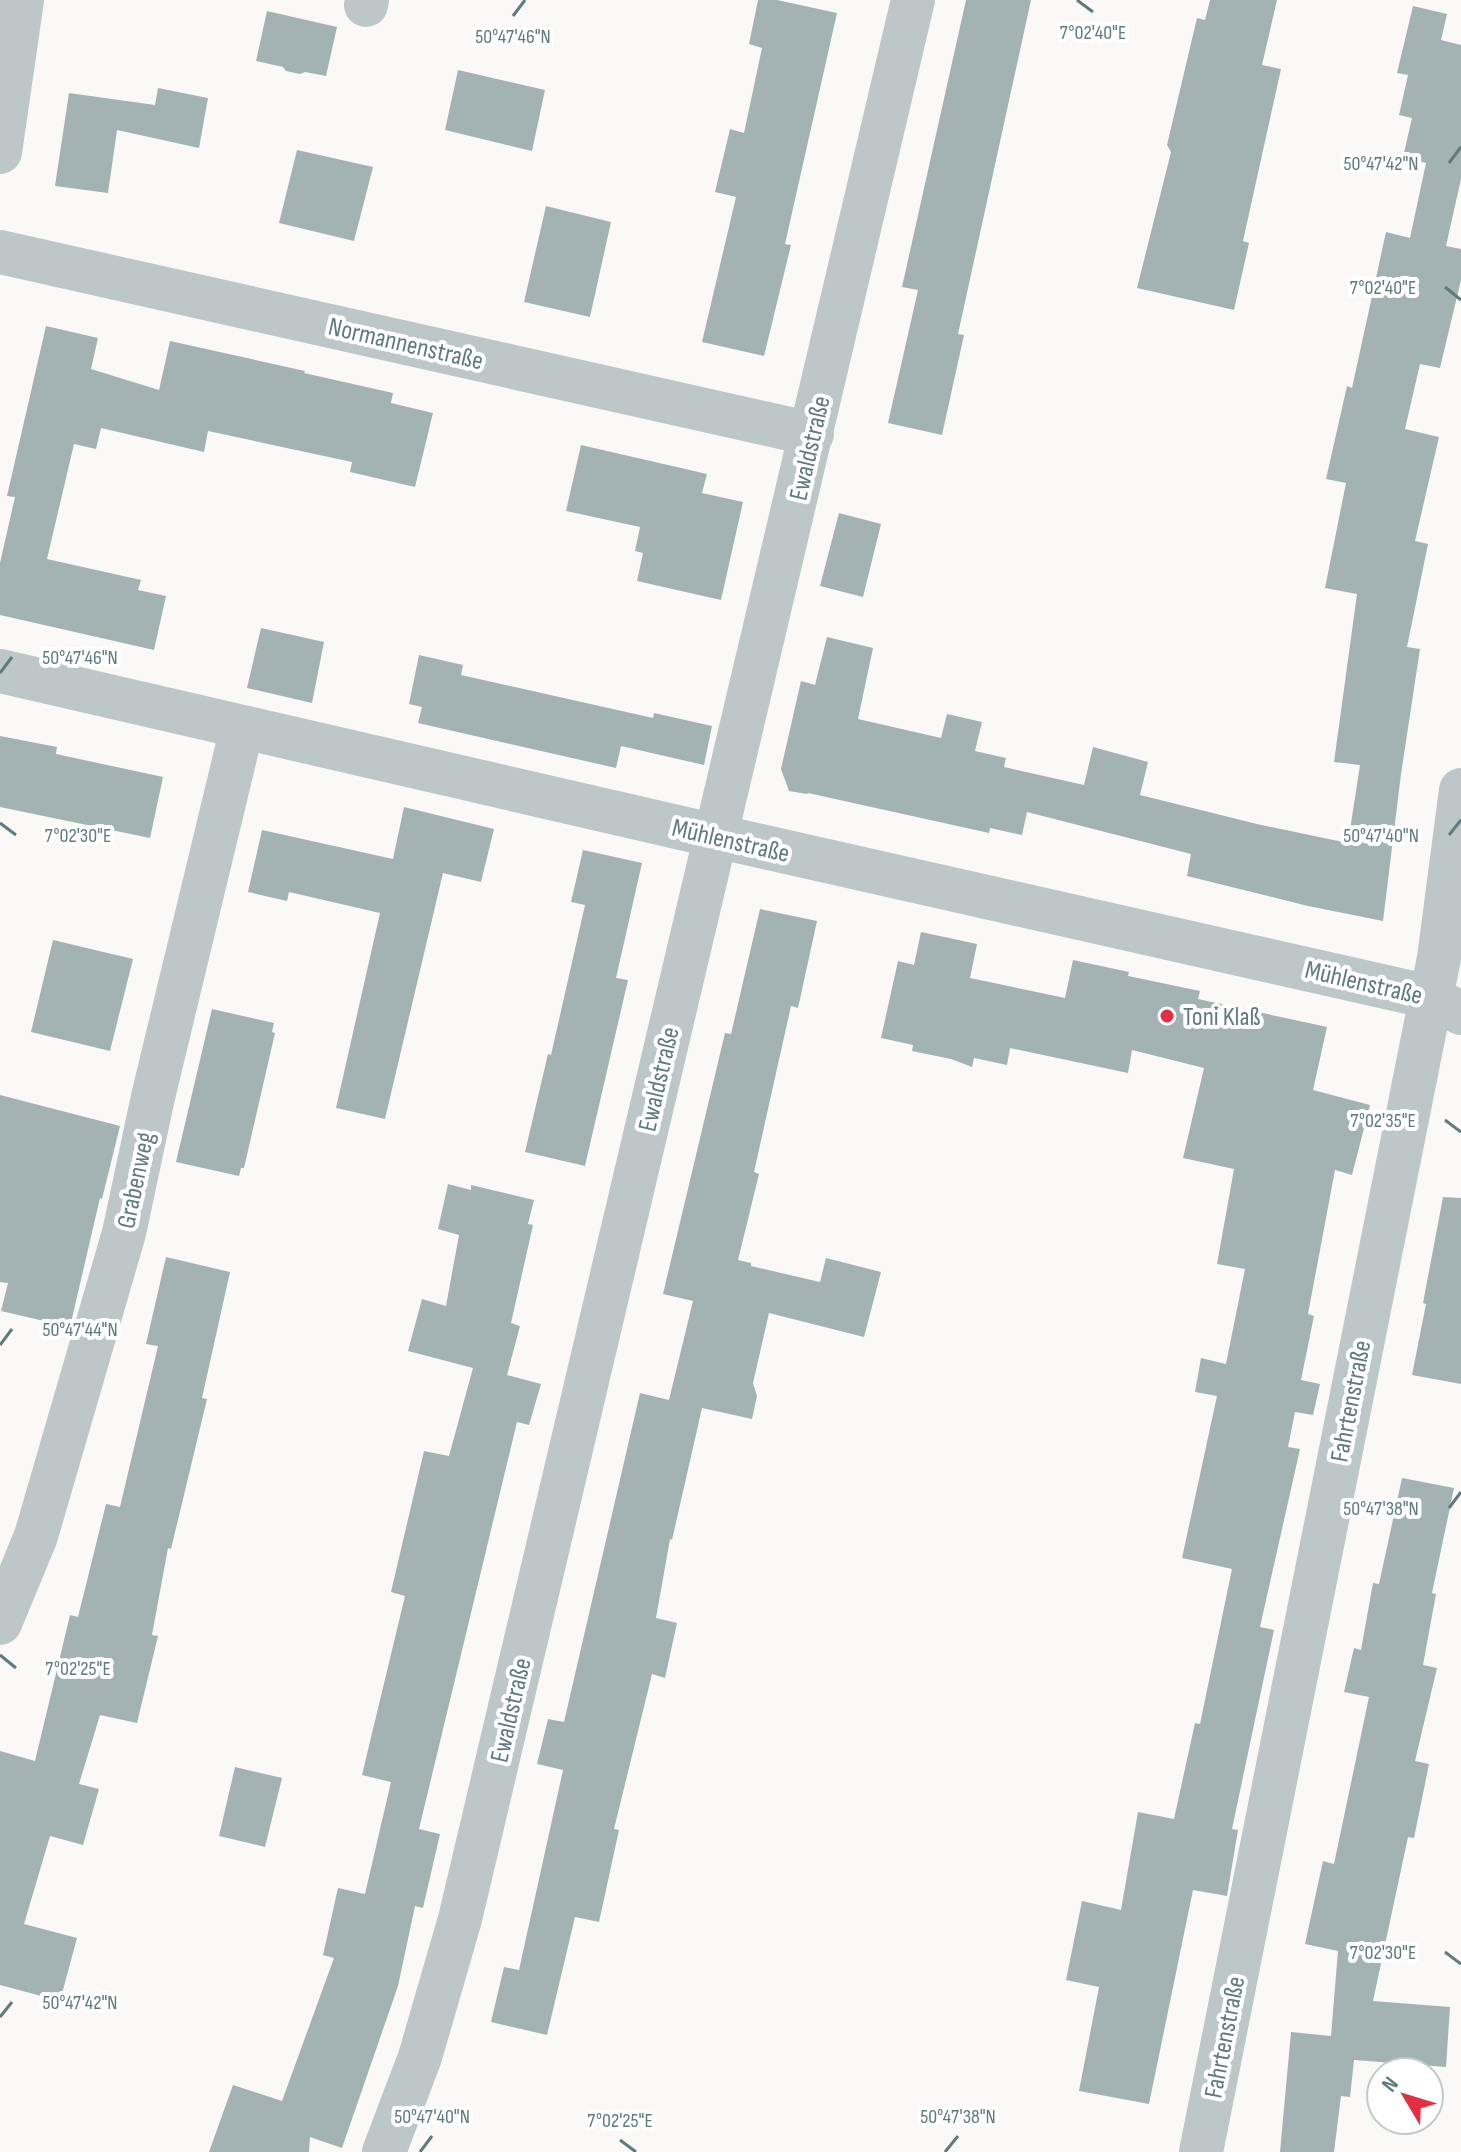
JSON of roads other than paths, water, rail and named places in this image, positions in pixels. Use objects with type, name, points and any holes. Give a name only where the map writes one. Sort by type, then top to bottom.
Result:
[{"type":"street","points":[[0,152],[22,0]]},
{"type":"street","name":"Ewaldstraße","points":[[384,2152],[420,2057],[460,1919],[913,0]]},
{"type":"street","name":"Normannenstraße","points":[[0,252],[812,434]]},
{"type":"street","name":"Mühlenstraße","points":[[0,671],[1446,1005]]},
{"type":"street","name":"Grabenweg","points":[[0,1623],[36,1536],[124,1233],[153,1097],[242,728]]},
{"type":"street","name":"Fahrtenstraße","points":[[1201,2152],[1446,1005],[1439,958],[1461,790]]},
{"type":"place","name":"Toni Klaß","points":[[1167,1016]]}]
